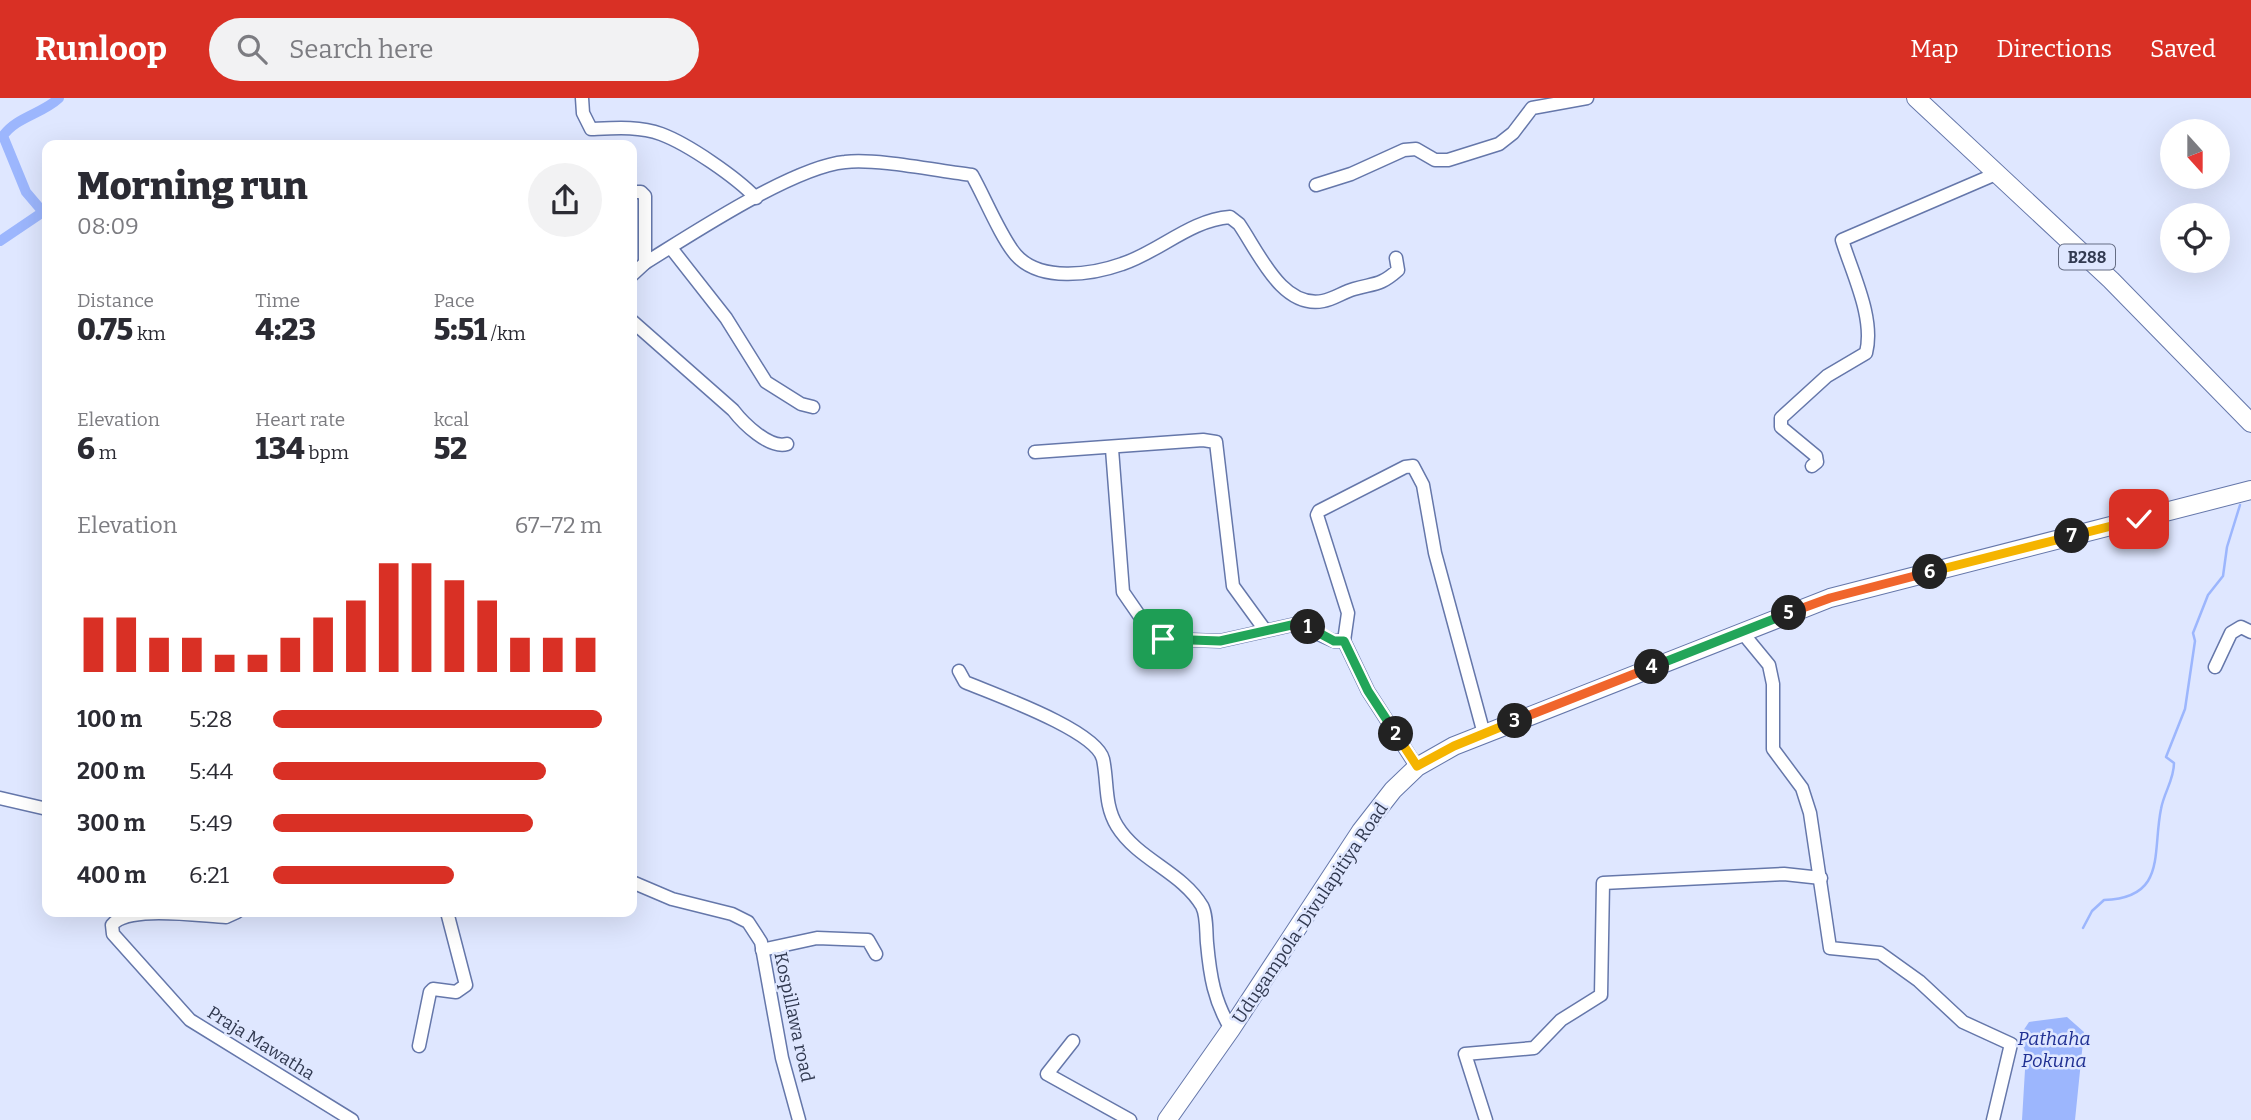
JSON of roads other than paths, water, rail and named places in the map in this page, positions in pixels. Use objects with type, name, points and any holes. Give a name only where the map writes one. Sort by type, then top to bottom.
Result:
[{"type":"main road","name":"B288","points":[[1916,98],[2111,280],[2251,423]]},
{"type":"main road","name":"Udugampola-Divulapitiya Road","points":[[1167,1120],[1231,1029],[1361,831],[1393,790],[1417,766],[1454,746],[1830,598],[2247,489]]},
{"type":"street","points":[[582,98],[583,113],[591,129],[626,127],[662,134],[726,172],[756,198]]},
{"type":"street","points":[[1316,185],[1351,174],[1404,150],[1416,149],[1435,160],[1448,160],[1499,144],[1513,133],[1532,108],[1587,98]]},
{"type":"street","points":[[637,270],[645,263],[756,198],[820,167],[846,161],[972,174],[1015,255],[1034,269],[1067,275],[1122,265],[1194,228],[1217,218],[1230,217],[1239,224],[1285,291],[1302,301],[1323,301],[1354,289],[1382,284],[1398,270],[1396,258]]},
{"type":"street","points":[[1812,467],[1817,462],[1816,456],[1782,427],[1781,418],[1827,376],[1866,353],[1869,341],[1867,319],[1842,240],[1998,173]]},
{"type":"street","points":[[637,192],[641,192],[645,197],[645,263]]},
{"type":"street","points":[[671,248],[726,318],[766,382],[801,404],[813,407]]},
{"type":"street","points":[[637,326],[699,384],[733,410],[742,422],[773,442],[786,444]]},
{"type":"street","points":[[1035,452],[1112,449],[1203,440],[1216,442],[1233,586],[1265,630]]},
{"type":"street","points":[[1112,449],[1123,592],[1152,634],[1163,639],[1220,641],[1296,624],[1334,641],[1344,641]]},
{"type":"street","points":[[1417,766],[1368,691],[1344,641],[1348,613],[1317,515],[1319,510],[1352,493],[1413,466],[1423,485],[1435,553],[1484,734]]},
{"type":"street","points":[[2216,667],[2231,633],[2241,626],[2251,632]]},
{"type":"street","points":[[1741,631],[1769,665],[1773,684],[1773,749],[1802,788],[1810,813],[1830,948],[1880,953],[1919,981],[1963,1022],[2011,1044],[1993,1120]]},
{"type":"street","points":[[959,671],[965,682],[1060,722],[1094,745],[1102,757],[1105,793],[1117,826],[1143,854],[1186,886],[1204,908],[1215,1000],[1231,1029]]},
{"type":"street","points":[[0,798],[42,807]]},
{"type":"street","points":[[1486,1120],[1465,1054],[1534,1048],[1561,1020],[1601,995],[1604,883],[1784,874],[1821,878]]},
{"type":"street","name":"Kospillawa road","points":[[637,884],[672,899],[748,922],[761,942],[782,1058],[799,1120]]},
{"type":"street","name":"Praja Mawatha","points":[[118,917],[112,925],[113,934],[190,1020],[352,1120]]},
{"type":"street","points":[[419,1046],[430,992],[433,989],[456,992],[466,985],[448,917]]},
{"type":"street","points":[[762,950],[817,938],[868,940],[876,954]]},
{"type":"street","points":[[1073,1041],[1047,1074],[1130,1120]]},
{"type":"water","name":"Pathaha Pokuna","points":[[2067,1017],[2084,1032],[2075,1120],[2022,1120],[2026,1053],[2019,1037],[2029,1022]]},
{"type":"waterway","points":[[42,211],[26,192],[3,136],[15,124],[59,98]]},
{"type":"waterway","points":[[0,241],[42,213]]},
{"type":"waterway","points":[[2083,928],[2092,911],[2104,900],[2124,897],[2138,891],[2153,870],[2161,809],[2174,769],[2174,763],[2166,757],[2185,709],[2195,641],[2193,633],[2208,595],[2223,576],[2227,547],[2240,505]]}]
